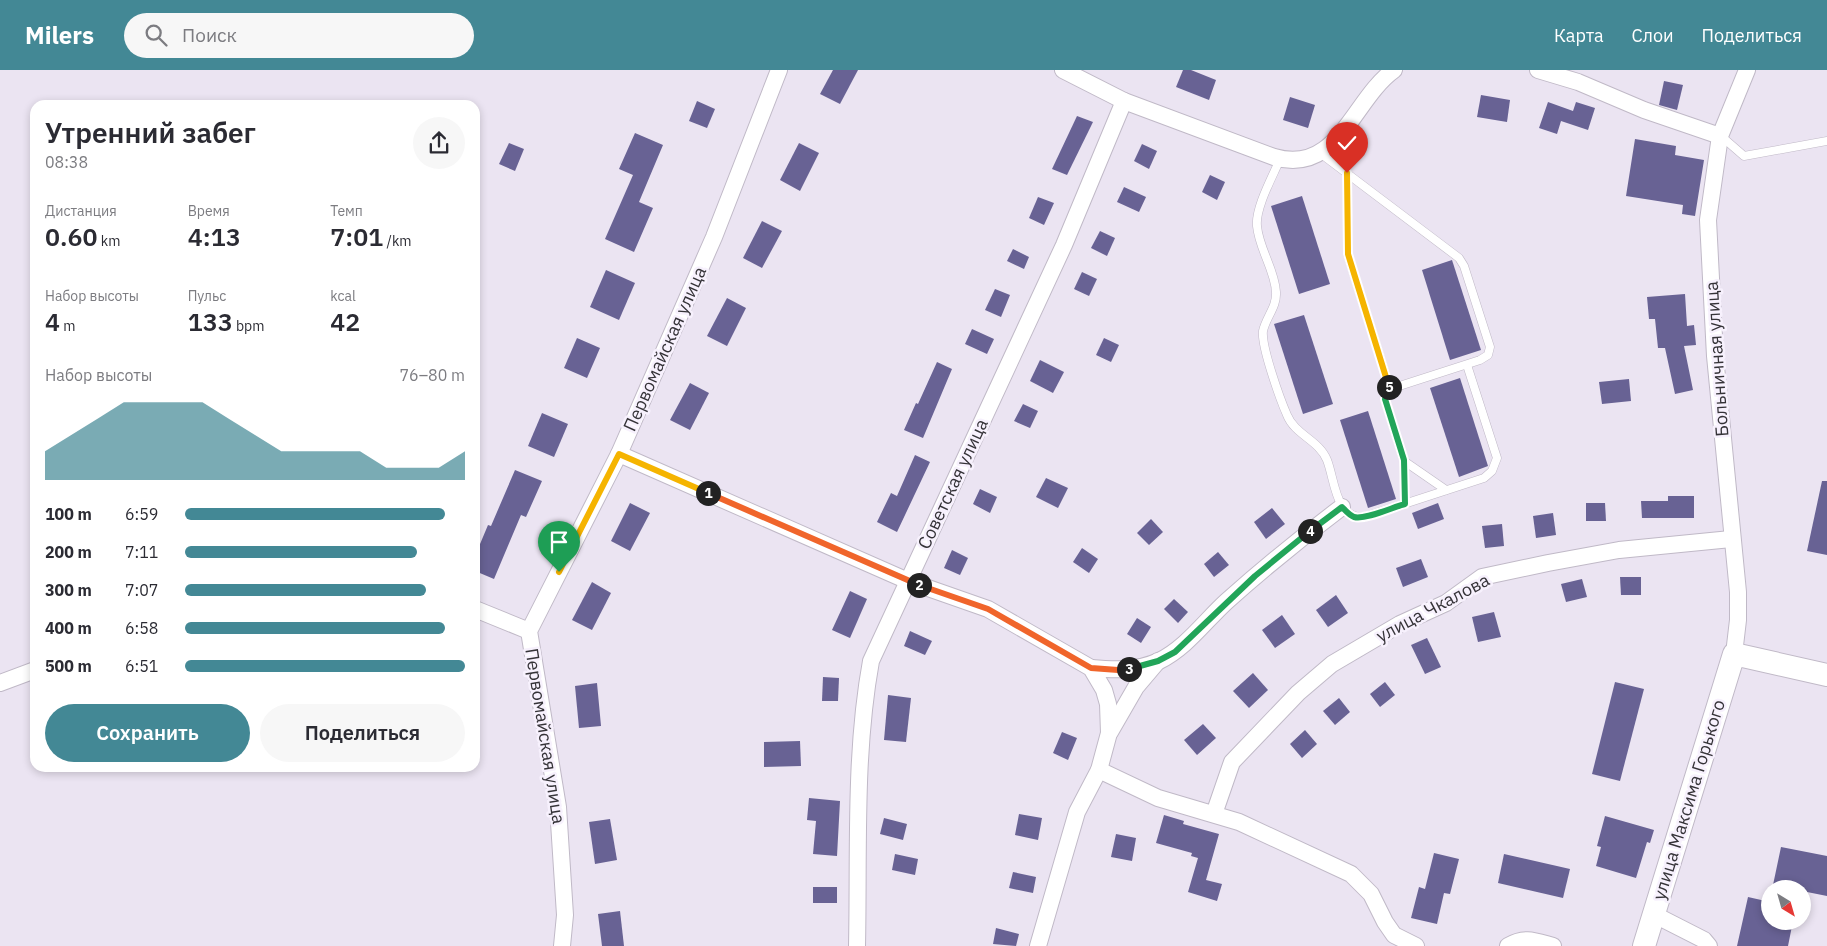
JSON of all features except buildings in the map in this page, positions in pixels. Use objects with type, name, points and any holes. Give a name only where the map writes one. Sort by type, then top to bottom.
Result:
[{"type":"street","name":"Первомайская улица","points":[[562,946],[565,915],[558,807],[529,631],[619,454],[714,237],[779,70]]},
{"type":"street","points":[[1062,70],[1076,75],[1124,101],[1280,159],[1303,159],[1320,153],[1334,142],[1379,82],[1394,70]]},
{"type":"street","points":[[1538,70],[1578,82],[1644,110],[1720,136]]},
{"type":"street","name":"Больничная улица","points":[[1734,654],[1738,620],[1738,592],[1731,539],[1715,356],[1708,220],[1720,136],[1747,70]]},
{"type":"street","name":"Советская улица","points":[[857,946],[861,749],[865,697],[871,661],[1064,246],[1124,101]]},
{"type":"street","points":[[619,454],[908,581],[988,609],[1091,668],[1118,670],[1136,668],[1158,661],[1175,652],[1255,576],[1342,507]]},
{"type":"street","name":"улица Чкалова","points":[[1214,814],[1232,762],[1298,693],[1332,664],[1400,624],[1446,603],[1482,577],[1619,550],[1731,539]]},
{"type":"street","points":[[480,611],[529,631]]},
{"type":"street","points":[[1734,654],[1827,674]]},
{"type":"street","name":"улица Максима Горького","points":[[1644,946],[1734,654]]},
{"type":"street","points":[[1038,946],[1077,812],[1099,770],[1109,733],[1136,687],[1158,661]]},
{"type":"street","points":[[1091,668],[1104,690],[1108,704],[1109,733]]},
{"type":"street","points":[[0,683],[30,672]]},
{"type":"street","points":[[1099,770],[1158,798],[1248,826],[1351,874],[1370,894],[1394,935],[1416,946]]},
{"type":"street","points":[[1653,914],[1704,940],[1709,946]]},
{"type":"street","points":[[1508,946],[1519,940],[1533,940],[1553,946]]},
{"type":"lane","points":[[1720,136],[1744,156],[1827,141]]},
{"type":"lane","points":[[1320,153],[1456,254],[1462,261],[1490,347],[1490,351],[1485,358],[1390,389],[1386,396],[1386,403],[1404,460],[1405,504]]},
{"type":"lane","points":[[1280,159],[1257,220],[1258,234],[1276,294],[1273,308],[1264,329],[1264,345],[1287,416],[1294,428],[1316,444],[1324,454],[1342,507],[1348,514],[1364,517],[1484,478],[1492,472],[1497,458],[1467,364]]},
{"type":"lane","points":[[1347,173],[1348,254],[1390,389]]},
{"type":"lane","points":[[1404,460],[1446,490]]},
{"type":"route","points":[[559,572],[619,454],[908,581],[988,609],[1091,668],[1118,670],[1136,668],[1158,661],[1175,652],[1255,576],[1342,507],[1348,514],[1364,517],[1405,504],[1404,460],[1385,399],[1390,389],[1348,254],[1347,173]]}]
